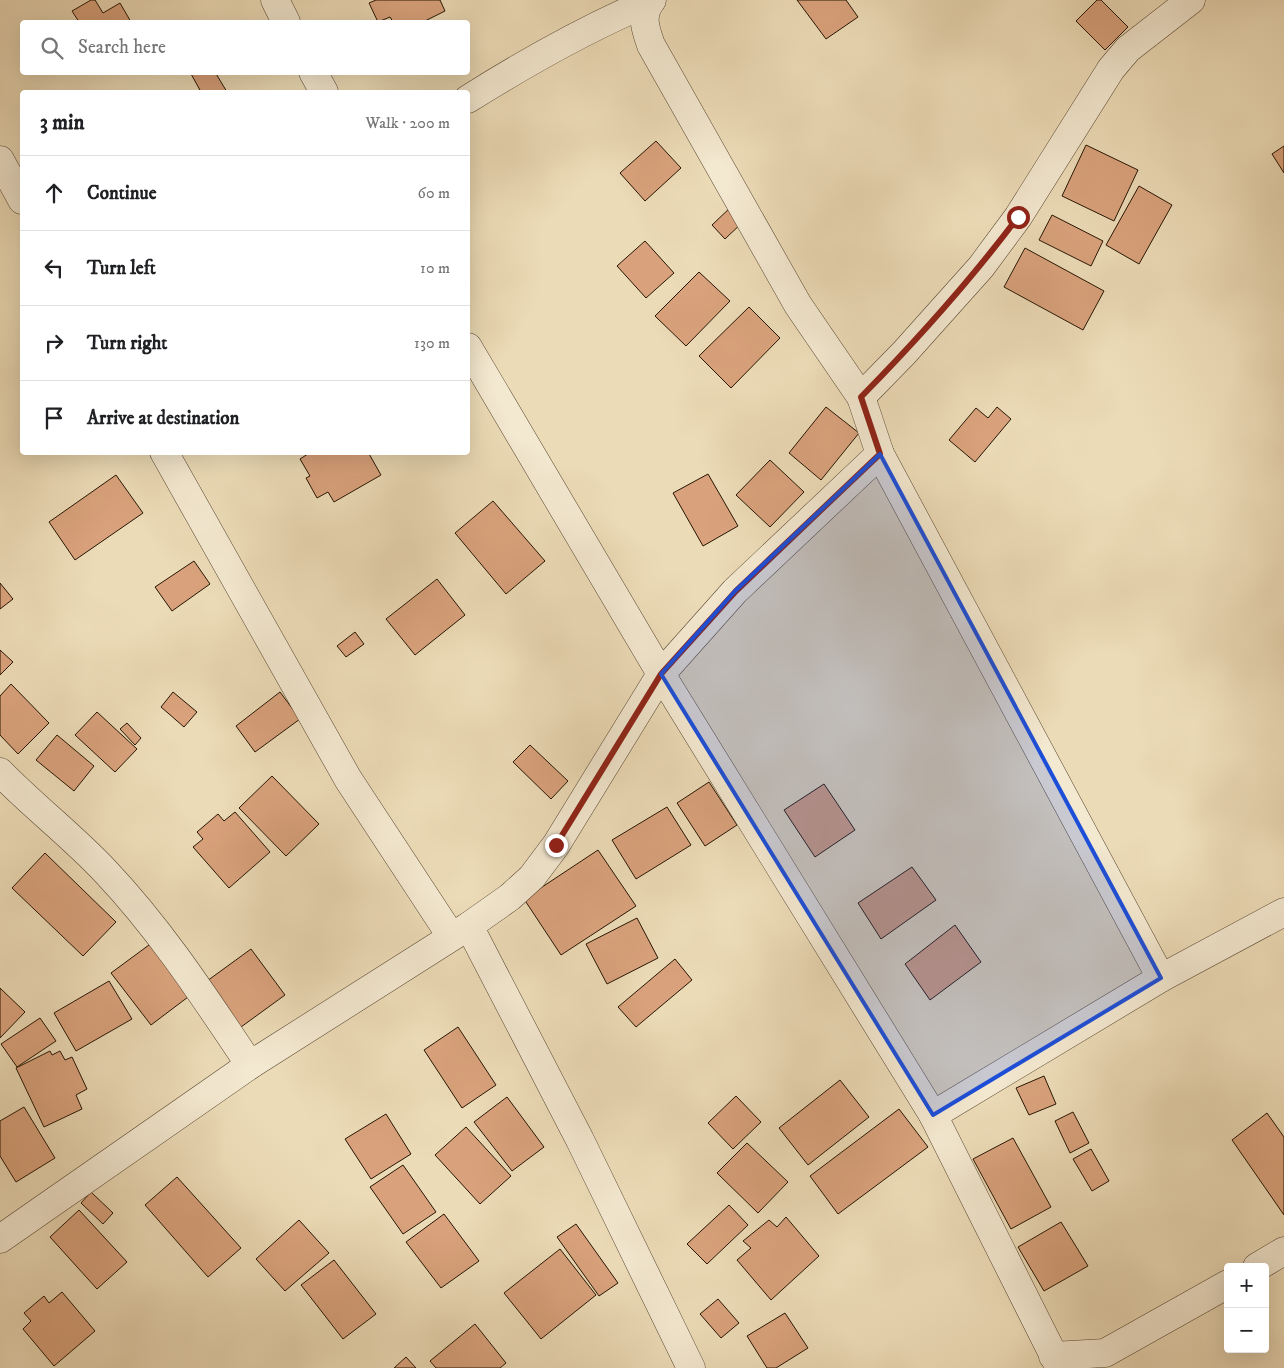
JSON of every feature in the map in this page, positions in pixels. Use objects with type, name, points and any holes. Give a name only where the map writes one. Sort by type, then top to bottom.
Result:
[{"type":"street","points":[[275,0],[285,20]]},
{"type":"street","points":[[861,397],[904,353],[981,267],[1018,217],[1111,69],[1128,49],[1191,0]]},
{"type":"street","points":[[652,1],[647,6],[643,22],[651,44],[798,305],[861,397],[880,454],[1161,978]]},
{"type":"street","points":[[470,98],[519,67],[598,24],[652,1]]},
{"type":"street","points":[[315,75],[323,90]]},
{"type":"street","points":[[0,160],[20,196]]},
{"type":"street","points":[[470,350],[661,674],[933,1115],[1057,1362],[1103,1361],[1224,1286]]},
{"type":"street","points":[[0,1239],[250,1065],[460,931],[532,877],[550,853],[661,674],[736,591],[880,454]]},
{"type":"street","points":[[166,455],[348,779],[460,931],[580,1140],[691,1368]]},
{"type":"street","points":[[0,772],[30,803],[105,870],[184,966],[250,1065]]},
{"type":"street","points":[[933,1115],[1161,978],[1284,912]]},
{"type":"street","points":[[1264,1263],[1284,1251]]},
{"type":"highlighted area","points":[[880,454],[1161,978],[933,1115],[661,674],[735,591]]},
{"type":"building","points":[[91,0],[95,0],[103,13],[120,3],[130,20],[78,20],[72,11]]},
{"type":"building","points":[[376,0],[440,0],[445,11],[427,20],[392,20],[390,17],[377,20],[369,3]]},
{"type":"building","points":[[797,0],[846,0],[858,17],[826,39]]},
{"type":"building","points":[[1097,0],[1101,0],[1128,27],[1105,50],[1076,21]]},
{"type":"building","points":[[192,75],[217,75],[226,90],[200,90]]},
{"type":"building","points":[[656,141],[681,168],[645,201],[620,173]]},
{"type":"building","points":[[1086,145],[1138,170],[1114,221],[1062,196]]},
{"type":"building","points":[[1284,146],[1284,173],[1272,154]]},
{"type":"building","points":[[1139,186],[1172,205],[1139,264],[1106,245]]},
{"type":"building","points":[[732,206],[745,220],[725,239],[712,225]]},
{"type":"building","points":[[1052,215],[1103,241],[1091,266],[1039,240]]},
{"type":"building","points":[[645,241],[674,273],[646,298],[617,266]]},
{"type":"building","points":[[1025,248],[1104,291],[1083,330],[1004,287]]},
{"type":"building","points":[[699,272],[730,301],[686,346],[655,316]]},
{"type":"building","points":[[749,307],[780,338],[731,388],[699,356]]},
{"type":"building","points":[[826,407],[859,433],[821,480],[789,453]]},
{"type":"building","points":[[997,407],[1011,419],[975,462],[949,440],[976,408],[988,418]]},
{"type":"building","points":[[306,455],[370,455],[381,475],[334,502],[328,492],[317,498],[306,478],[310,476],[300,459]]},
{"type":"building","points":[[770,460],[804,492],[770,527],[736,495]]},
{"type":"building","points":[[708,474],[738,526],[703,546],[673,493]]},
{"type":"building","points":[[116,475],[143,513],[75,560],[49,522]]},
{"type":"building","points":[[493,501],[545,561],[506,594],[455,533]]},
{"type":"building","points":[[194,561],[210,584],[172,611],[155,587]]},
{"type":"building","points":[[437,579],[465,615],[415,655],[386,619]]},
{"type":"building","points":[[0,583],[13,599],[0,609]]},
{"type":"building","points":[[355,632],[364,644],[346,657],[337,646]]},
{"type":"building","points":[[0,650],[13,662],[0,675]]},
{"type":"building","points":[[11,684],[49,723],[18,754],[0,735],[0,696]]},
{"type":"building","points":[[173,692],[197,712],[184,727],[161,707]]},
{"type":"building","points":[[280,692],[300,719],[255,752],[236,726]]},
{"type":"building","points":[[97,712],[137,749],[115,772],[75,735]]},
{"type":"building","points":[[127,723],[141,738],[135,745],[120,729]]},
{"type":"building","points":[[57,735],[94,766],[74,791],[36,760]]},
{"type":"building","points":[[530,745],[568,781],[551,799],[513,762]]},
{"type":"building","points":[[272,776],[319,824],[286,856],[239,808]]},
{"type":"building","points":[[709,782],[737,825],[705,846],[677,803]]},
{"type":"building","points":[[824,784],[855,830],[815,857],[784,810]]},
{"type":"building","points":[[667,807],[691,845],[636,879],[612,840]]},
{"type":"building","points":[[235,812],[270,852],[229,888],[193,847],[203,839],[197,832],[218,814],[224,821]]},
{"type":"building","points":[[598,850],[636,906],[561,955],[524,899]]},
{"type":"building","points":[[45,853],[116,922],[83,956],[12,888]]},
{"type":"building","points":[[912,867],[936,900],[881,939],[858,903]]},
{"type":"building","points":[[637,918],[658,958],[607,984],[586,944]]},
{"type":"building","points":[[955,925],[981,962],[930,1000],[905,964]]},
{"type":"building","points":[[153,942],[192,994],[151,1025],[111,973]]},
{"type":"building","points":[[251,949],[285,995],[241,1027],[207,981]]},
{"type":"building","points":[[675,959],[692,980],[636,1027],[618,1007]]},
{"type":"building","points":[[109,981],[132,1019],[76,1051],[54,1013]]},
{"type":"building","points":[[0,988],[25,1012],[0,1038]]},
{"type":"building","points":[[40,1018],[56,1041],[17,1067],[1,1044]]},
{"type":"building","points":[[458,1027],[496,1085],[462,1108],[424,1050]]},
{"type":"building","points":[[50,1051],[52,1055],[60,1051],[65,1060],[72,1057],[87,1089],[76,1095],[82,1109],[44,1127],[16,1068]]},
{"type":"building","points":[[1044,1076],[1056,1104],[1029,1115],[1016,1088]]},
{"type":"building","points":[[840,1080],[869,1117],[808,1165],[779,1128]]},
{"type":"building","points":[[736,1096],[761,1122],[733,1149],[708,1123]]},
{"type":"building","points":[[507,1097],[544,1147],[512,1171],[474,1122]]},
{"type":"building","points":[[24,1107],[55,1158],[16,1182],[0,1156],[0,1121]]},
{"type":"building","points":[[899,1109],[928,1147],[838,1214],[810,1176]]},
{"type":"building","points":[[1073,1112],[1089,1143],[1070,1153],[1055,1121]]},
{"type":"building","points":[[1267,1113],[1284,1137],[1284,1215],[1232,1140]]},
{"type":"building","points":[[386,1114],[411,1154],[371,1179],[345,1139]]},
{"type":"building","points":[[466,1127],[511,1176],[480,1204],[435,1155]]},
{"type":"building","points":[[1013,1138],[1051,1207],[1011,1229],[973,1159]]},
{"type":"building","points":[[747,1143],[788,1182],[758,1213],[717,1173]]},
{"type":"building","points":[[1091,1149],[1109,1181],[1092,1191],[1073,1159]]},
{"type":"building","points":[[403,1165],[436,1212],[403,1234],[370,1187]]},
{"type":"building","points":[[177,1177],[241,1248],[208,1277],[145,1205]]},
{"type":"building","points":[[91,1192],[113,1213],[103,1224],[81,1203]]},
{"type":"building","points":[[729,1205],[748,1225],[707,1264],[687,1244]]},
{"type":"building","points":[[79,1210],[127,1262],[97,1289],[50,1237]]},
{"type":"building","points":[[444,1214],[479,1261],[441,1288],[406,1242]]},
{"type":"building","points":[[786,1217],[819,1256],[771,1300],[737,1260],[751,1248],[743,1241],[769,1220],[777,1227]]},
{"type":"building","points":[[299,1220],[329,1253],[285,1291],[256,1259]]},
{"type":"building","points":[[1061,1222],[1088,1266],[1044,1291],[1018,1247]]},
{"type":"building","points":[[576,1224],[618,1283],[599,1296],[557,1237]]},
{"type":"building","points":[[560,1249],[596,1295],[541,1339],[504,1293]]},
{"type":"building","points":[[334,1260],[376,1314],[343,1339],[301,1285]]},
{"type":"building","points":[[62,1292],[95,1331],[54,1366],[23,1329],[31,1321],[24,1313],[44,1296],[49,1303]]},
{"type":"building","points":[[718,1299],[739,1323],[721,1338],[700,1314]]},
{"type":"building","points":[[785,1313],[808,1348],[776,1368],[767,1368],[747,1336]]},
{"type":"building","points":[[475,1324],[506,1363],[500,1368],[436,1368],[430,1361]]},
{"type":"building","points":[[406,1357],[416,1368],[394,1368]]},
{"type":"route","points":[[556,845],[661,674],[736,591],[816,517],[880,454],[861,397],[904,353],[981,267],[1018,217]]}]
